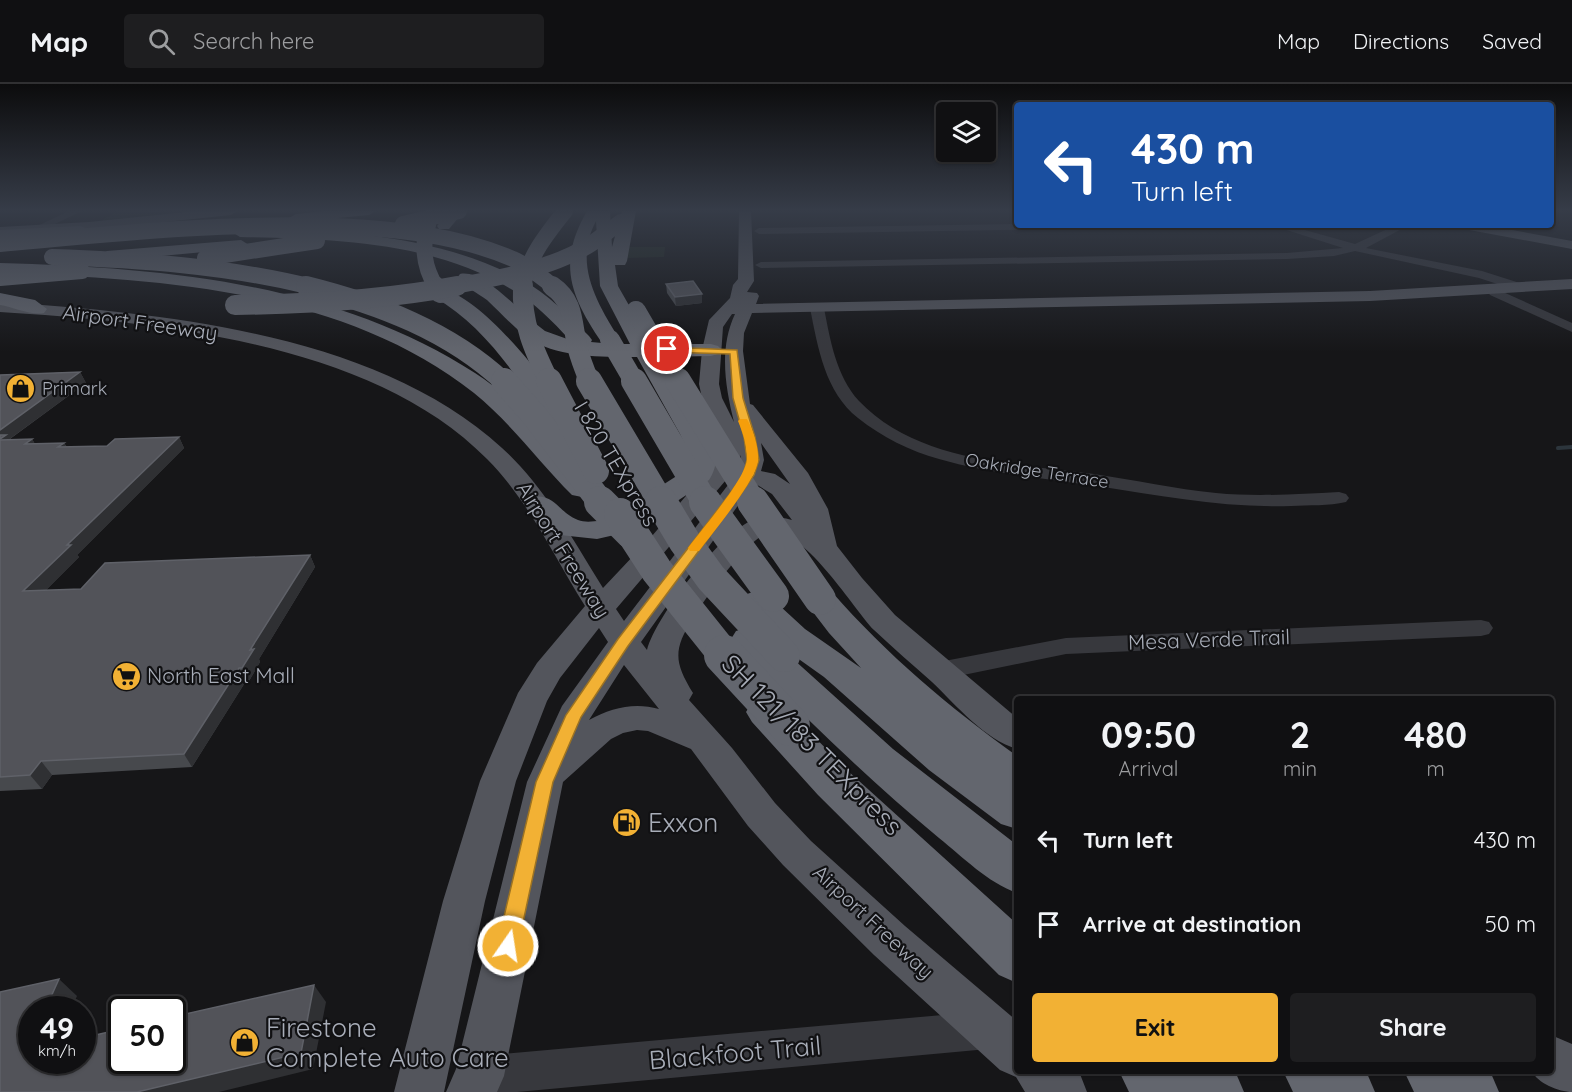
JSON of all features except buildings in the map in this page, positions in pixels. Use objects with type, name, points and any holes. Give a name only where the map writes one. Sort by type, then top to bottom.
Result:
[{"type":"highway","name":"Airport Freeway","points":[[15,258],[110,273],[224,286],[295,302],[360,322],[409,343],[469,379],[517,421],[564,472],[605,510],[716,658],[774,692],[833,783],[1014,954]]},
{"type":"highway","points":[[75,258],[208,268],[319,289],[392,313],[456,345],[495,372],[532,412],[591,491],[631,533]]},
{"type":"highway","points":[[0,278],[202,258]]},
{"type":"highway","points":[[406,258],[436,266],[471,280],[497,298],[536,335],[563,346],[599,349],[723,351]]},
{"type":"highway","points":[[423,258],[440,293],[453,298],[519,364],[557,416],[605,510]]},
{"type":"highway","points":[[449,258],[471,264],[515,284],[546,304],[582,340],[617,403],[687,516],[725,567],[765,599]]},
{"type":"highway","points":[[484,258],[513,270],[538,288],[546,304]]},
{"type":"highway","points":[[511,258],[548,278],[563,294],[572,310],[580,360],[609,418],[685,542],[711,578],[784,656],[774,692]]},
{"type":"highway","name":"I 820 TEXpress","points":[[532,258],[527,268],[522,300],[526,330],[540,364],[631,533]]},
{"type":"highway","name":"I 820 TEXpress","points":[[545,258],[540,267],[537,290],[538,312],[546,342],[647,520],[724,615],[774,692]]},
{"type":"highway","points":[[215,304],[306,304],[372,298],[431,290],[507,275],[558,258]]},
{"type":"highway","points":[[576,258],[582,289],[609,340],[707,506],[765,599],[792,637],[837,668],[944,759],[1014,810]]},
{"type":"highway","points":[[538,504],[571,529],[597,530],[621,525],[699,474],[704,456],[620,310],[609,286],[605,258]]},
{"type":"highway","points":[[619,258],[623,283],[628,296],[701,421],[820,600],[840,624],[904,689],[1014,777]]},
{"type":"highway","points":[[0,287],[58,292]]},
{"type":"highway","points":[[0,299],[28,304],[37,309]]},
{"type":"highway","name":"SH 121/183 TEXpress","points":[[631,533],[712,644],[790,726],[879,816],[1014,934]]},
{"type":"highway","name":"SH 121/183 TEXpress","points":[[774,692],[916,793],[1014,870]]},
{"type":"highway","points":[[1152,1074],[1173,1092]]},
{"type":"highway","points":[[1192,1074],[1215,1092]]},
{"type":"highway","points":[[1317,1074],[1346,1092]]},
{"type":"highway","points":[[1439,1074],[1470,1092]]},
{"type":"main road","points":[[736,310],[751,294],[751,285],[746,281],[746,258]]},
{"type":"main road","points":[[475,1084],[544,782],[574,715],[623,643],[748,475],[753,460],[738,398],[714,327],[721,316],[736,310],[1370,296],[1572,284]]},
{"type":"main road","name":"Airport Freeway","points":[[0,307],[122,317],[249,339],[344,365],[428,404],[469,431],[524,483],[607,602],[623,643],[766,820],[851,904],[1004,1041]]},
{"type":"main road","points":[[420,1092],[464,901],[498,782],[515,735],[530,701],[548,671],[581,629],[719,474],[729,458],[731,438],[712,398],[709,384],[723,351]]},
{"type":"main road","points":[[738,398],[800,480],[815,509],[829,554]]},
{"type":"main road","points":[[719,474],[748,475],[771,480],[780,487],[829,554],[884,622],[992,718],[1014,734]]},
{"type":"main road","points":[[702,739],[665,676],[660,653],[672,626],[722,558],[752,529],[763,524],[795,529],[829,554]]},
{"type":"main road","points":[[544,782],[570,753],[610,724],[630,719],[648,719],[702,739]]},
{"type":"main road","points":[[1554,1061],[1572,1071]]},
{"type":"main road","points":[[1041,1074],[1062,1092]]},
{"type":"street","points":[[761,265],[1168,258]]},
{"type":"street","points":[[1402,258],[1482,275],[1522,288]]},
{"type":"street","points":[[1490,290],[1572,328]]},
{"type":"street","name":"Oakridge Terrace","points":[[817,308],[827,359],[841,390],[862,413],[902,440],[955,459],[1170,492],[1233,500],[1339,498]]},
{"type":"street","points":[[1546,316],[1572,315]]},
{"type":"street","name":"Mesa Verde Trail","points":[[939,671],[1066,646],[1481,628]]},
{"type":"street","name":"Blackfoot Trail","points":[[475,1084],[1004,1041]]},
{"type":"waterway","points":[[1558,448],[1572,447]]},
{"type":"slow traffic","points":[[695,548],[748,475],[753,460],[749,437],[743,421]]},
{"type":"place","name":"Primark","points":[[21,389]]},
{"type":"place","name":"North East Mall","points":[[126,676]]},
{"type":"place","name":"Exxon","points":[[627,823]]},
{"type":"place","name":"Firestone Complete Auto Care","points":[[245,1043]]},
{"type":"route","points":[[508,946],[544,782],[574,715],[623,643],[733,497],[748,475],[753,460],[738,398],[734,351],[667,349]]}]
